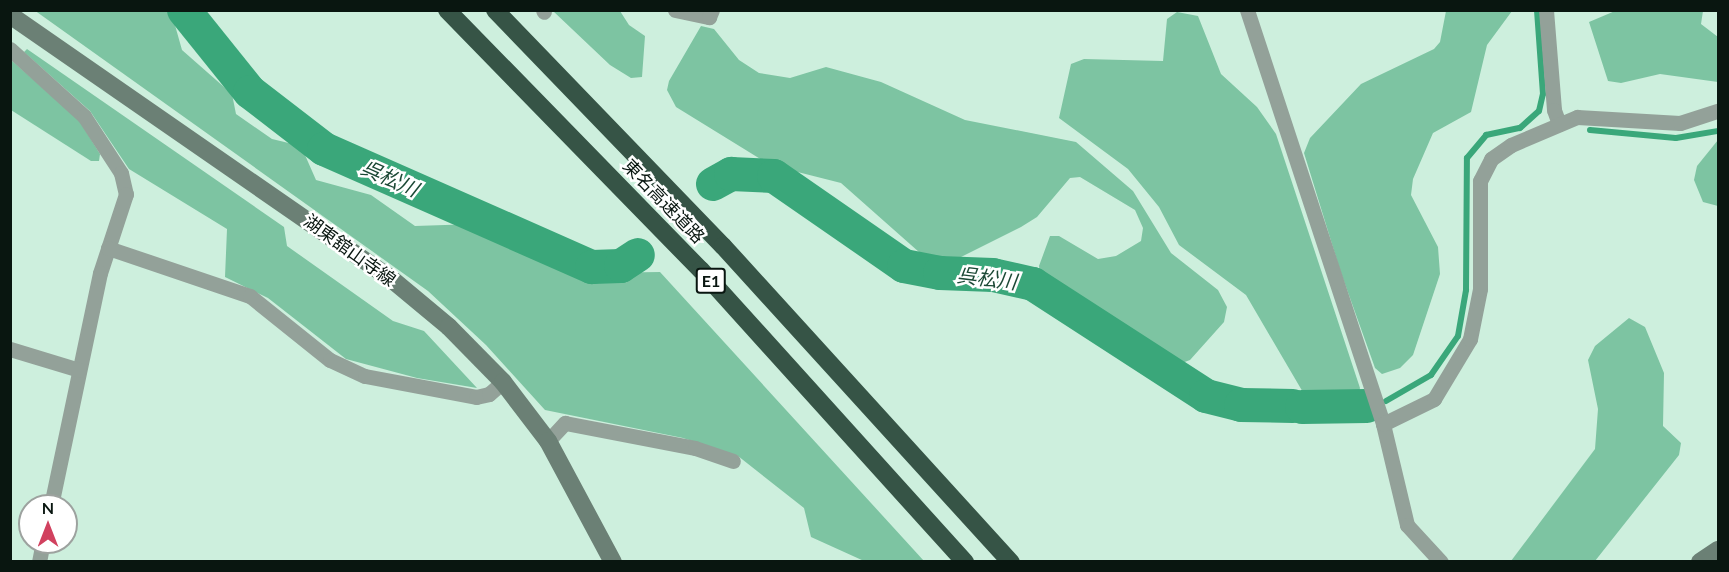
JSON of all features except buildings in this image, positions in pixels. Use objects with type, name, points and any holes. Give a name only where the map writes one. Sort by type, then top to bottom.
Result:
[{"type":"highway","name":"東名高速道路","points":[[447,10],[701,270],[965,561]]},
{"type":"highway","name":"東名高速道路","points":[[495,10],[723,246],[1011,561]]},
{"type":"main road","name":"湖東舘山寺線","points":[[10,15],[389,278],[449,327],[503,382],[548,441],[613,561]]},
{"type":"main road","points":[[1700,561],[1719,550]]},
{"type":"street","points":[[675,10],[709,17],[712,10]]},
{"type":"street","points":[[1247,10],[1383,424],[1407,525],[1441,561]]},
{"type":"street","points":[[1546,10],[1554,110],[1559,124]]},
{"type":"street","points":[[10,49],[73,103],[121,173],[126,194],[108,248],[79,370],[53,494]]},
{"type":"street","points":[[1383,424],[1434,399],[1470,339],[1480,289],[1479,193],[1484,169],[1500,151],[1559,124],[1587,116],[1680,123],[1719,111]]},
{"type":"street","points":[[108,248],[250,296],[330,360],[365,376],[476,397],[489,394],[503,382]]},
{"type":"street","points":[[10,349],[79,370]]},
{"type":"street","points":[[548,441],[565,423],[695,448],[733,461]]},
{"type":"green space","points":[[34,10],[171,11],[182,50],[232,94],[236,114],[272,139],[301,146],[316,180],[371,195],[415,226],[475,224],[492,228],[590,273],[660,272],[924,561],[864,561],[811,537],[804,508],[738,456],[683,438],[545,410],[486,345],[428,291]]},
{"type":"green space","points":[[553,11],[620,11],[629,25],[645,36],[642,77],[631,78],[610,65]]},
{"type":"green space","points":[[1446,11],[1512,11],[1487,45],[1471,112],[1433,133],[1413,179],[1411,195],[1438,247],[1440,274],[1413,355],[1400,368],[1382,374],[1375,368],[1340,270],[1304,153],[1310,138],[1361,84],[1434,49],[1440,42]]},
{"type":"green space","points":[[1615,11],[1703,11],[1701,24],[1718,37],[1718,82],[1660,74],[1621,83],[1608,81],[1589,22]]},
{"type":"green space","points":[[1177,12],[1198,16],[1221,74],[1257,107],[1276,134],[1360,388],[1357,399],[1320,400],[1304,394],[1246,295],[1179,245],[1159,207],[1128,169],[1059,118],[1071,64],[1084,59],[1163,61],[1167,19]]},
{"type":"green space","points":[[701,26],[714,29],[739,60],[759,73],[790,78],[826,67],[881,82],[965,120],[1076,142],[1133,191],[1171,253],[1218,290],[1227,307],[1224,322],[1190,360],[1174,366],[1041,279],[1039,266],[1050,236],[1059,236],[1098,259],[1116,256],[1141,241],[1143,228],[1135,210],[1080,177],[1070,178],[1037,217],[1021,227],[957,259],[928,260],[841,183],[770,165],[676,107],[667,90],[669,81]]},
{"type":"green space","points":[[27,49],[284,227],[287,246],[393,321],[424,331],[477,388],[417,378],[346,359],[268,298],[225,277],[227,229],[129,169],[90,111],[24,52]]},
{"type":"green space","points":[[10,59],[79,120],[100,154],[99,161],[91,161],[11,110]]},
{"type":"green space","points":[[1718,140],[1718,206],[1703,202],[1694,180],[1697,166]]},
{"type":"green space","points":[[1629,318],[1645,327],[1664,373],[1663,426],[1681,443],[1679,455],[1595,561],[1511,561],[1595,449],[1598,409],[1588,360],[1595,346]]},
{"type":"waterway","name":"呉松川","points":[[184,10],[250,92],[324,149],[592,267],[621,266],[638,255]]},
{"type":"waterway","points":[[1386,401],[1431,375],[1458,336],[1466,290],[1467,158],[1486,135],[1520,128],[1539,111],[1543,94],[1537,10]]},
{"type":"waterway","points":[[1590,130],[1676,138],[1718,131]]},
{"type":"waterway","name":"呉松川","points":[[713,184],[731,174],[774,176],[904,266],[940,273],[993,275],[1033,284],[1206,396],[1241,405],[1293,406]]},
{"type":"waterway","name":"呉松川","points":[[1302,407],[1367,406]]}]
